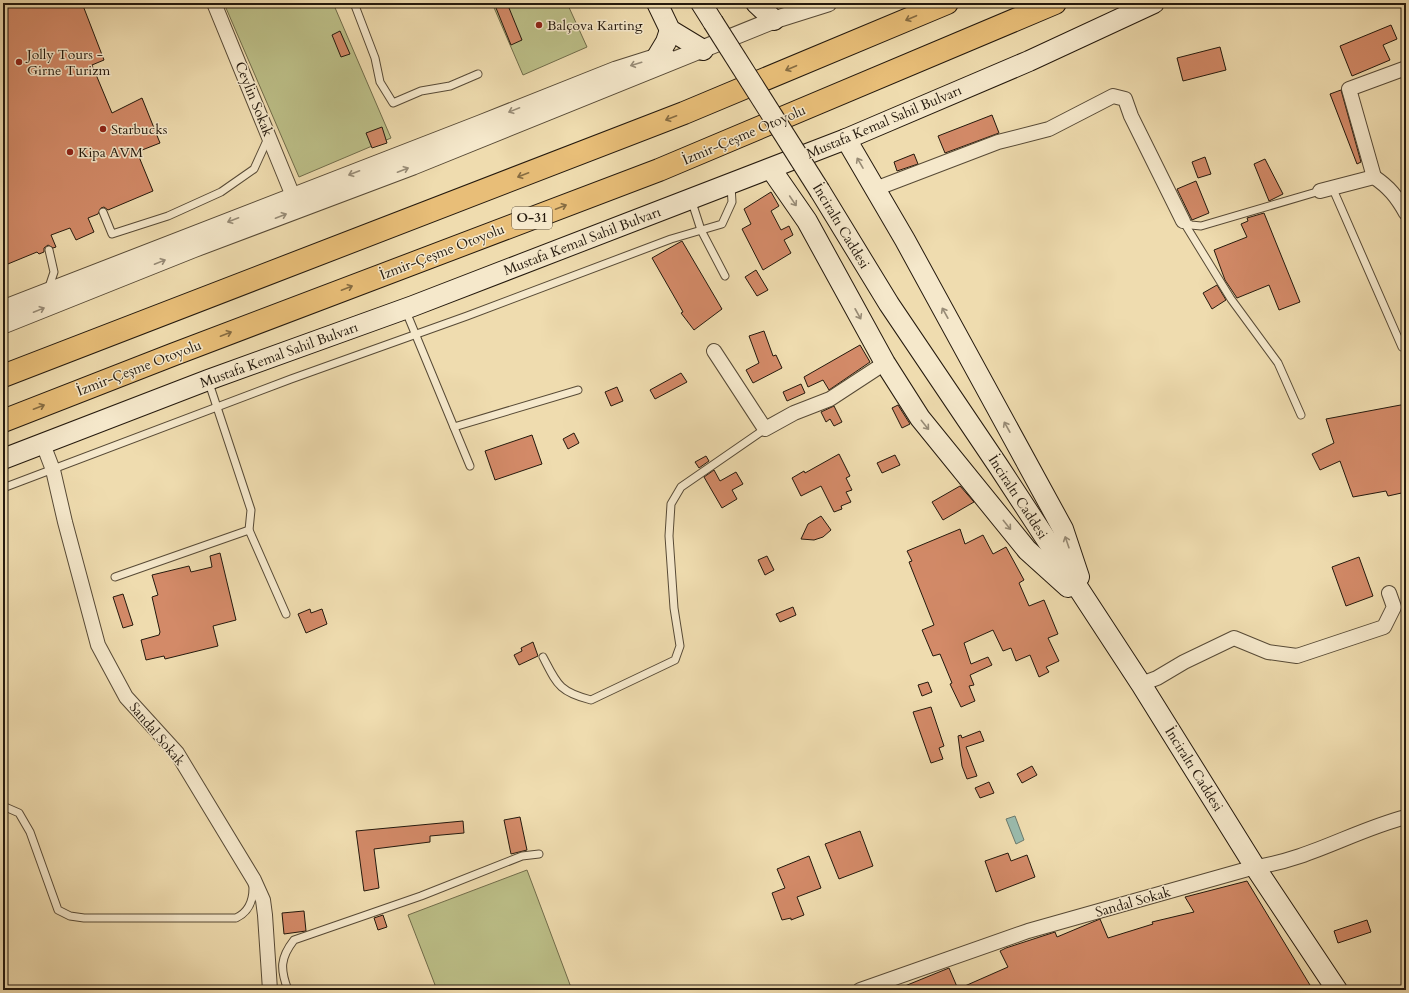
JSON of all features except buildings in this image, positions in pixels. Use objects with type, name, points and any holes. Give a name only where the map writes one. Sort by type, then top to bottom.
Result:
[{"type":"highway","points":[[3,376],[684,113],[947,3]]},
{"type":"highway","name":"İzmir-Çeşme Otoyolu","points":[[4,418],[659,170],[1055,3]]},
{"type":"main road","points":[[657,3],[670,30],[695,53]]},
{"type":"main road","name":"İnciraltı Caddesi","points":[[701,3],[820,191],[889,304],[999,467],[1088,606],[1141,684],[1256,867],[1337,990]]},
{"type":"main road","points":[[756,3],[774,20]]},
{"type":"main road","name":"Mustafa Kemal Sahil Bulvarı","points":[[3,459],[208,380],[405,309],[771,169],[846,139],[1029,61],[1154,3]]},
{"type":"main road","points":[[657,57],[666,42],[670,30]]},
{"type":"main road","points":[[846,139],[905,240],[1063,529],[1088,606]]},
{"type":"main road","points":[[771,169],[807,222],[885,363],[920,418],[1027,550],[1088,606]]},
{"type":"street","name":"Ceylin Sokak","points":[[214,3],[293,196]]},
{"type":"street","points":[[3,325],[200,247],[428,160],[774,20],[828,3]]},
{"type":"street","points":[[3,308],[616,70],[657,57],[695,53]]},
{"type":"street","points":[[1406,68],[1349,89],[1374,177],[1385,184],[1397,196],[1406,213]]},
{"type":"street","points":[[875,189],[998,142],[1049,129],[1113,96],[1125,99],[1183,221]]},
{"type":"street","points":[[1326,189],[1374,177]]},
{"type":"street","points":[[714,351],[765,429],[794,413],[830,399],[885,363]]},
{"type":"street","name":"Sandal Sokak","points":[[43,444],[54,470],[65,522],[98,645],[126,697],[177,753],[254,880],[263,900],[270,990]]},
{"type":"street","points":[[1141,684],[1158,678],[1184,662],[1234,638],[1268,652],[1297,656],[1384,627],[1394,608],[1389,593]]},
{"type":"street","name":"Sandal Sokak","points":[[860,990],[1028,931],[1256,867],[1274,865],[1350,835],[1406,817]]},
{"type":"lane","points":[[354,4],[376,58],[380,82],[394,103],[421,91],[450,86],[478,74]]},
{"type":"lane","points":[[103,212],[112,234],[174,213],[221,192],[254,169],[269,136]]},
{"type":"lane","points":[[3,488],[671,239],[722,224],[732,202],[731,184]]},
{"type":"lane","points":[[1183,221],[1191,225],[1201,226],[1326,189],[1402,347]]},
{"type":"lane","points":[[691,199],[701,230],[725,276]]},
{"type":"lane","points":[[1183,221],[1231,299],[1278,363],[1301,415]]},
{"type":"lane","points":[[48,290],[54,272],[49,250]]},
{"type":"lane","points":[[405,309],[470,466]]},
{"type":"lane","points":[[208,380],[251,510],[249,530],[286,614]]},
{"type":"lane","points":[[454,427],[578,390]]},
{"type":"lane","points":[[543,657],[557,684],[574,696],[591,700],[676,660],[680,646],[674,608],[669,536],[671,504],[681,487],[765,429]]},
{"type":"lane","points":[[115,577],[249,530]]},
{"type":"lane","points":[[3,806],[19,813],[30,832],[58,910],[70,916],[84,918],[236,918],[244,914],[248,908],[253,896],[254,880]]},
{"type":"lane","points":[[288,990],[283,962],[284,953],[294,940],[421,896],[522,856],[538,854]]},
{"type":"green space","points":[[237,3],[333,3],[391,138],[299,177],[226,8]]},
{"type":"green space","name":"Balçova Karting","points":[[492,3],[567,3],[587,47],[523,75]]},
{"type":"green space","points":[[527,870],[572,990],[437,990],[408,915]]},
{"type":"shaded area","points":[[1015,816],[1024,840],[1016,844],[1006,819]]},
{"type":"place","name":"Balçova Karting","points":[[539,25]]},
{"type":"place","name":"Jolly Tours - Girne Turizm","points":[[19,62]]},
{"type":"place","name":"Starbucks","points":[[103,129]]},
{"type":"place","name":"Kipa AVM","points":[[70,152]]}]
